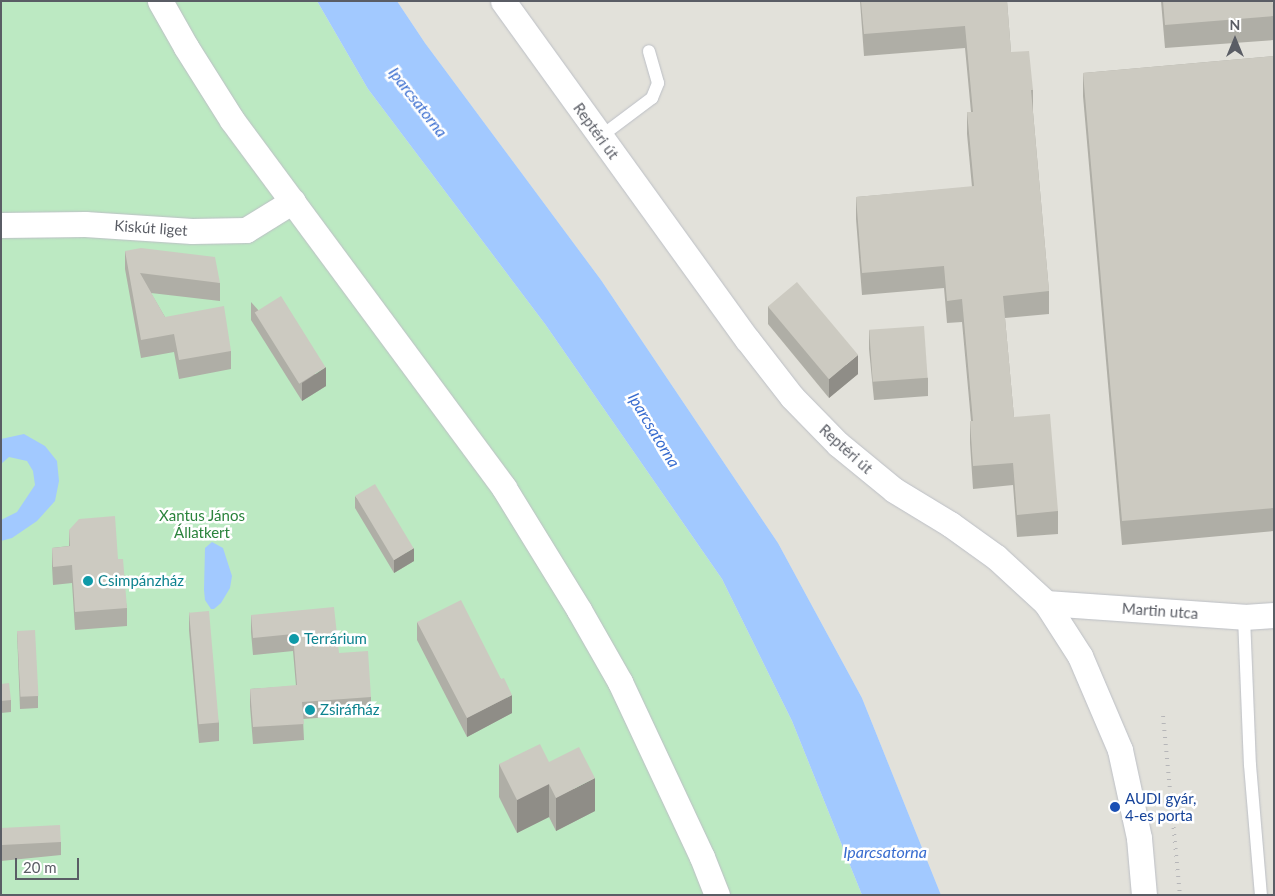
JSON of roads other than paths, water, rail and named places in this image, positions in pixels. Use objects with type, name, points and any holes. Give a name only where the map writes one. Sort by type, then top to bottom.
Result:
[{"type":"street","points":[[160,1],[186,47],[232,120],[293,201],[358,293],[424,378],[504,488],[579,610],[620,682],[702,856],[717,895]]},
{"type":"street","name":"Reptéri út","points":[[503,1],[747,340],[792,397],[838,444],[894,490],[950,524],[996,557],[1046,603],[1080,656],[1120,750],[1139,838],[1144,895]]},
{"type":"street","name":"Kiskút liget","points":[[1,225],[85,224],[192,231],[246,230],[293,201]]},
{"type":"street","name":"Martin utca","points":[[1046,603],[1244,617],[1274,615]]},
{"type":"lane","points":[[600,137],[652,98],[658,83],[649,51]]},
{"type":"lane","points":[[1244,617],[1250,765],[1261,895]]},
{"type":"water","name":"Iparcsatorna","points":[[317,1],[397,1],[425,43],[601,280],[778,543],[862,698],[941,895],[862,895],[792,721],[722,579],[545,324],[368,89]]},
{"type":"water","points":[[24,434],[45,446],[57,461],[59,481],[55,501],[37,521],[12,538],[1,541],[1,520],[17,512],[35,485],[33,471],[27,461],[9,457],[1,464],[1,439]]},
{"type":"water","points":[[212,542],[223,548],[232,576],[230,588],[221,603],[214,609],[211,609],[205,600],[204,590],[205,548]]},
{"type":"railway","points":[[1163,716],[1180,895]]},
{"type":"place","name":"Csimpánzház","points":[[88,581]]},
{"type":"place","name":"Terrárium","points":[[294,639]]},
{"type":"place","name":"Zsiráfház","points":[[310,710]]},
{"type":"place","name":"AUDI gyár, 4-es porta","points":[[1115,807]]},
{"type":"park label","name":"Xantus János Állatkert","points":[[202,524]]}]
